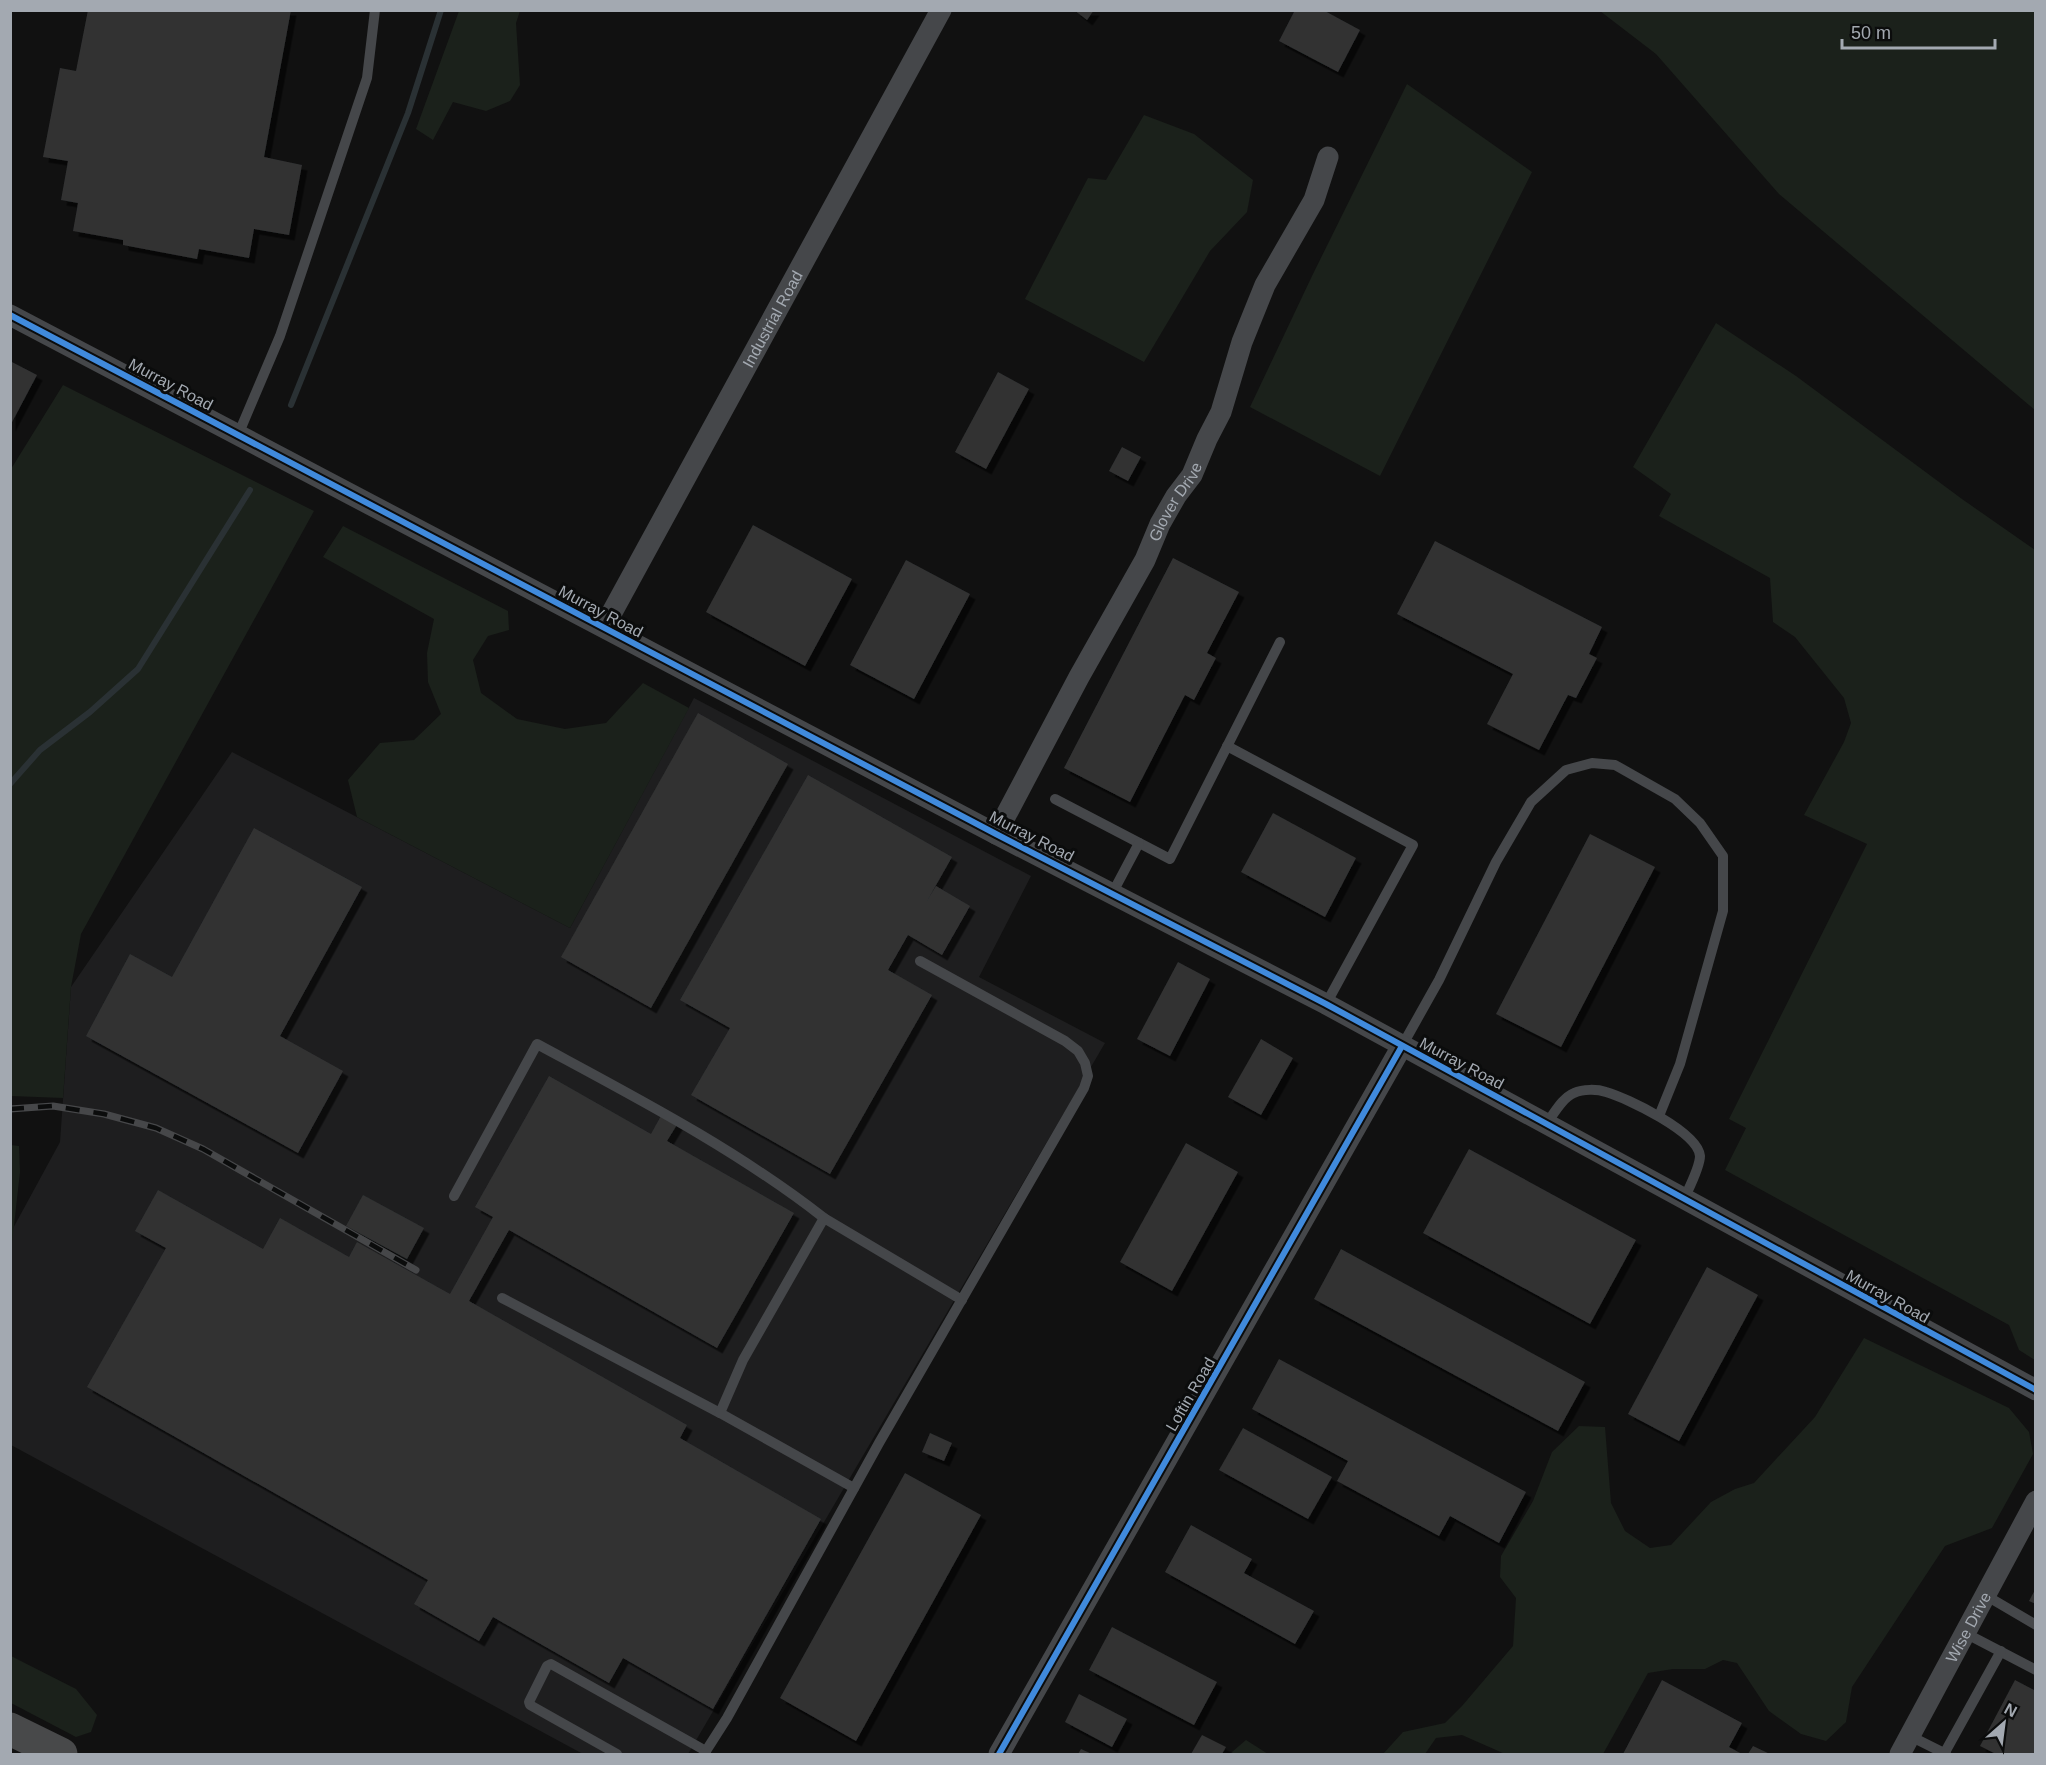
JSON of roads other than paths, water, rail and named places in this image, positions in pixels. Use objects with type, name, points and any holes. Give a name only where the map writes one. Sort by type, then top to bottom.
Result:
[{"type":"highway","points":[[10,1729],[61,1755]]},
{"type":"street","name":"Industrial Road","points":[[604,627],[940,10]]},
{"type":"street","name":"Glover Drive","points":[[996,834],[1079,676],[1145,560],[1160,524],[1176,496],[1192,475],[1221,412],[1242,342],[1265,285],[1314,200],[1328,157]]},
{"type":"street","name":"Murray Road","points":[[10,315],[996,834],[1113,892],[1326,1004],[2036,1390]]},
{"type":"street","name":"Loftin Road","points":[[999,1755],[1402,1046]]},
{"type":"street","name":"Wise Drive","points":[[1900,1755],[2036,1501]]},
{"type":"lane","points":[[238,435],[280,336],[367,78],[375,10]]},
{"type":"lane","points":[[1055,799],[1170,859],[1280,642]]},
{"type":"lane","points":[[1227,746],[1413,845],[1326,1004]]},
{"type":"lane","points":[[1402,1046],[1439,980],[1496,862],[1531,802],[1566,770],[1592,763],[1615,765],[1675,799],[1700,823],[1723,856],[1723,911],[1680,1064],[1659,1116]]},
{"type":"lane","points":[[1113,892],[1139,843]]},
{"type":"lane","points":[[616,1755],[530,1706],[529,1702],[547,1665],[552,1664],[705,1753],[1084,1088],[1088,1076],[1085,1063],[1078,1051],[1065,1041],[920,961]]},
{"type":"lane","points":[[454,1196],[537,1044],[682,1123],[784,1186],[824,1218],[962,1300]]},
{"type":"lane","points":[[1546,1124],[1566,1099],[1575,1092],[1592,1090],[1605,1091],[1659,1116],[1695,1144],[1700,1154],[1684,1199]]},
{"type":"lane","points":[[720,1413],[743,1360],[824,1218]]},
{"type":"lane","points":[[502,1298],[720,1413],[854,1488]]},
{"type":"lane","points":[[1985,1594],[2036,1625]]},
{"type":"lane","points":[[1965,1633],[2036,1670]]},
{"type":"lane","points":[[1910,1736],[1945,1754],[2001,1651]]},
{"type":"waterway","points":[[291,405],[408,113],[441,10]]},
{"type":"waterway","points":[[10,784],[40,750],[90,712],[138,669],[250,490]]},
{"type":"railway","points":[[10,1109],[53,1106],[104,1114],[156,1128],[203,1149],[416,1270]]}]
